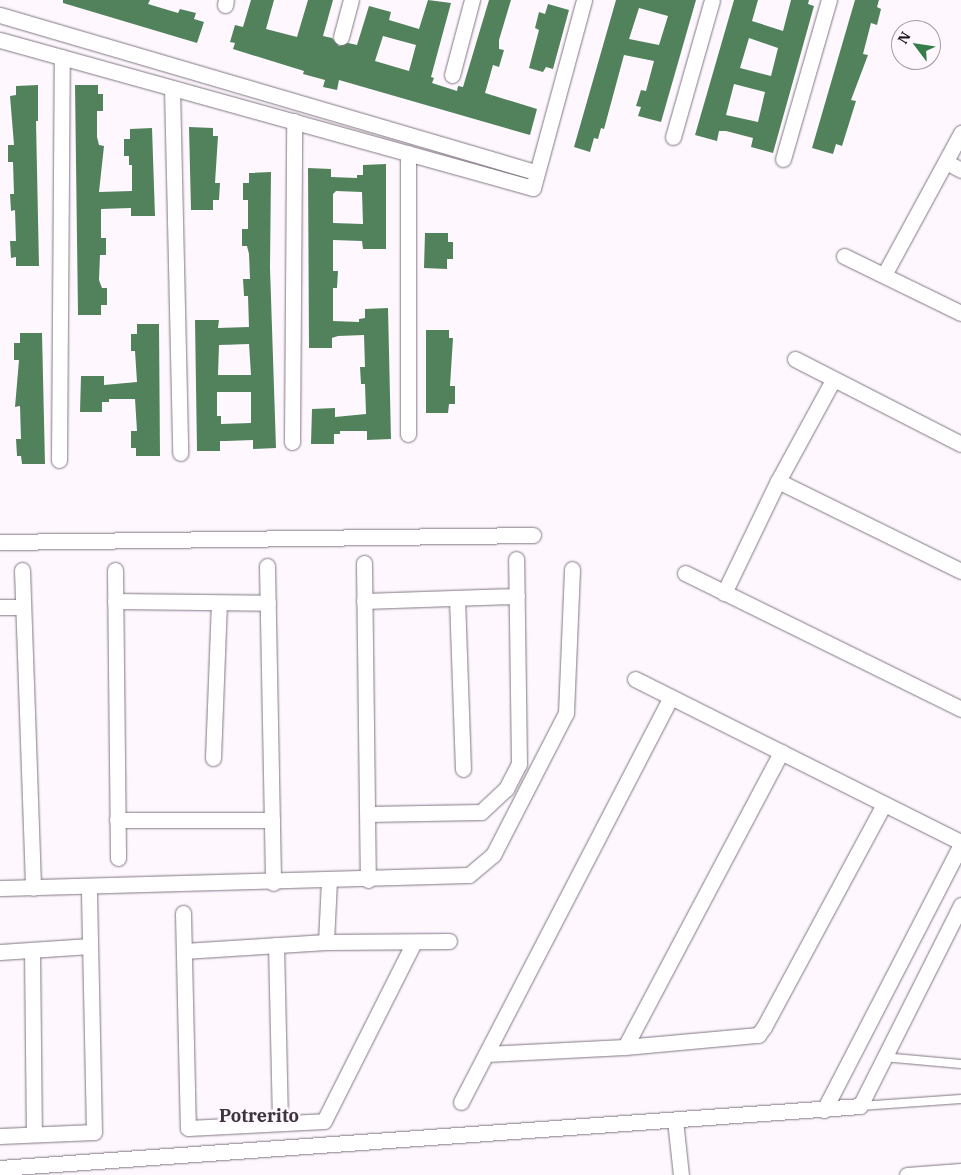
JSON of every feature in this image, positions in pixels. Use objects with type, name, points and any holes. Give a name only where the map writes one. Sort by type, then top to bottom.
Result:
[{"type":"street","points":[[341,37],[351,0]]},
{"type":"street","points":[[452,75],[472,0]]},
{"type":"street","points":[[0,40],[533,188],[535,172],[584,0]]},
{"type":"street","points":[[673,137],[712,0]]},
{"type":"street","points":[[783,160],[828,0]]},
{"type":"street","points":[[0,15],[212,75],[535,172]]},
{"type":"street","points":[[60,460],[62,57]]},
{"type":"street","points":[[206,97],[212,75]]},
{"type":"street","points":[[172,88],[180,453]]},
{"type":"street","points":[[292,442],[294,121]]},
{"type":"street","points":[[884,275],[961,133]]},
{"type":"street","points":[[408,153],[408,434]]},
{"type":"street","points":[[946,162],[961,170]]},
{"type":"street","points":[[844,256],[961,313]]},
{"type":"street","points":[[794,359],[961,444]]},
{"type":"street","points":[[724,593],[778,481],[834,380]]},
{"type":"street","points":[[778,481],[961,572]]},
{"type":"street","points":[[0,542],[533,534]]},
{"type":"street","points":[[368,814],[481,812],[506,789],[519,764],[516,559]]},
{"type":"street","points":[[364,563],[368,880]]},
{"type":"street","points":[[267,566],[273,883]]},
{"type":"street","points":[[0,888],[89,888],[273,883],[469,875],[494,855],[566,713],[572,569]]},
{"type":"street","points":[[22,570],[33,888]]},
{"type":"street","points":[[114,570],[118,858]]},
{"type":"street","points":[[685,573],[960,707]]},
{"type":"street","points":[[364,601],[517,596]]},
{"type":"street","points":[[458,598],[463,769]]},
{"type":"street","points":[[115,601],[268,603]]},
{"type":"street","points":[[213,758],[219,603]]},
{"type":"street","points":[[0,607],[22,607]]},
{"type":"street","points":[[635,679],[961,843],[824,1110]]},
{"type":"street","points":[[461,1102],[671,697]]},
{"type":"street","points":[[625,1047],[780,752]]},
{"type":"street","points":[[486,1054],[625,1047],[752,1036],[761,1032],[884,804]]},
{"type":"street","points":[[117,820],[272,820]]},
{"type":"street","points":[[326,942],[329,881]]},
{"type":"street","points":[[0,1136],[94,1132],[89,888]]},
{"type":"street","points":[[0,1168],[860,1106],[961,905]]},
{"type":"street","points":[[183,913],[188,1128],[324,1121],[414,942]]},
{"type":"street","points":[[184,951],[326,942],[449,941]]},
{"type":"street","points":[[276,945],[280,1123]]},
{"type":"street","points":[[0,952],[90,946]]},
{"type":"street","points":[[32,950],[34,1134]]},
{"type":"street","points":[[675,1120],[681,1175]]},
{"type":"street","points":[[907,1175],[961,1171]]},
{"type":"lane","points":[[883,1057],[961,1064]]},
{"type":"lane","points":[[860,1106],[961,1099]]},
{"type":"building","points":[[63,0],[150,0],[148,4],[178,13],[180,9],[196,13],[194,19],[204,22],[197,43],[63,3]]},
{"type":"building","points":[[251,0],[274,0],[266,29],[297,37],[308,0],[333,0],[323,36],[332,38],[339,46],[348,43],[357,45],[369,6],[391,12],[389,20],[419,29],[428,0],[451,3],[431,77],[434,78],[432,83],[457,91],[458,86],[463,87],[489,0],[511,0],[499,40],[499,49],[504,50],[499,67],[493,65],[485,93],[537,109],[530,135],[339,80],[337,90],[323,87],[325,80],[303,74],[304,71],[233,49],[235,43],[230,42],[235,25],[243,27]],"holes":[[[383,36],[416,45],[409,71],[375,61]]]},
{"type":"building","points":[[616,0],[696,0],[661,122],[638,116],[641,107],[636,106],[641,90],[646,91],[654,61],[624,55],[604,129],[601,128],[598,139],[594,138],[590,152],[574,147]],"holes":[[[639,8],[668,16],[659,45],[629,39]]]},
{"type":"building","points":[[734,0],[758,0],[752,21],[783,31],[791,0],[809,0],[808,4],[814,6],[773,153],[751,147],[753,138],[726,131],[719,131],[717,141],[695,135]],"holes":[[[749,38],[778,48],[771,76],[740,68]],[[734,84],[765,92],[758,122],[726,115]]]},
{"type":"building","points":[[855,0],[879,0],[877,7],[881,9],[877,25],[871,23],[863,54],[868,55],[851,100],[856,101],[842,146],[836,144],[833,154],[812,148]]},
{"type":"building","points":[[548,4],[569,10],[553,69],[546,67],[543,72],[529,68],[539,30],[535,28],[539,12],[545,14]]},
{"type":"building","points":[[38,85],[38,121],[36,121],[39,266],[16,266],[16,257],[11,258],[10,241],[16,241],[15,210],[11,211],[10,194],[14,194],[13,162],[8,162],[8,145],[14,145],[10,96],[16,95],[16,86]]},
{"type":"building","points":[[75,85],[98,85],[98,94],[103,94],[103,111],[97,111],[97,137],[99,145],[104,146],[99,192],[132,191],[132,165],[129,165],[129,156],[124,156],[124,139],[130,139],[130,129],[152,128],[155,216],[131,216],[131,208],[101,209],[101,238],[106,238],[106,255],[100,255],[99,280],[102,288],[107,288],[107,305],[101,305],[101,315],[78,315]]},
{"type":"building","points":[[189,127],[213,128],[213,136],[218,136],[215,183],[220,183],[219,200],[213,200],[213,210],[191,210]]},
{"type":"building","points":[[386,164],[386,249],[363,249],[362,241],[333,240],[333,271],[338,271],[337,288],[333,288],[333,321],[359,322],[359,319],[365,318],[365,309],[388,308],[391,439],[367,440],[367,431],[340,431],[340,434],[334,434],[334,444],[311,444],[312,409],[335,408],[335,417],[366,414],[365,384],[361,384],[360,367],[365,367],[364,335],[332,338],[332,348],[309,348],[308,168],[331,169],[331,177],[357,178],[357,175],[363,175],[363,165]],"holes":[[[336,191],[362,192],[363,224],[333,223],[333,194]]]},
{"type":"building","points":[[271,172],[270,268],[276,448],[253,449],[253,440],[220,441],[220,451],[197,451],[195,320],[219,320],[218,328],[249,327],[248,296],[244,296],[243,279],[250,279],[249,254],[247,246],[242,246],[242,229],[248,229],[248,200],[243,200],[243,183],[249,183],[249,173]],"holes":[[[249,344],[251,375],[218,375],[219,345]],[[217,392],[251,392],[251,423],[221,424],[221,416],[217,416]]]},
{"type":"building","points":[[425,233],[448,233],[448,242],[453,242],[453,259],[447,259],[447,269],[424,268]]},
{"type":"building","points":[[137,324],[159,324],[160,456],[136,456],[136,448],[131,448],[131,431],[137,431],[135,399],[109,399],[109,402],[102,402],[102,412],[80,412],[81,376],[104,376],[104,385],[137,382],[135,351],[131,351],[131,334],[137,334]]},
{"type":"building","points":[[426,330],[449,330],[449,338],[453,338],[450,386],[455,386],[455,404],[449,404],[448,413],[426,413]]},
{"type":"building","points":[[20,333],[42,333],[45,464],[22,464],[21,456],[17,456],[16,439],[21,439],[20,406],[15,407],[19,360],[14,360],[14,343],[20,343]]},
{"type":"district","name":"Potrerito","points":[[259,1116]]}]
